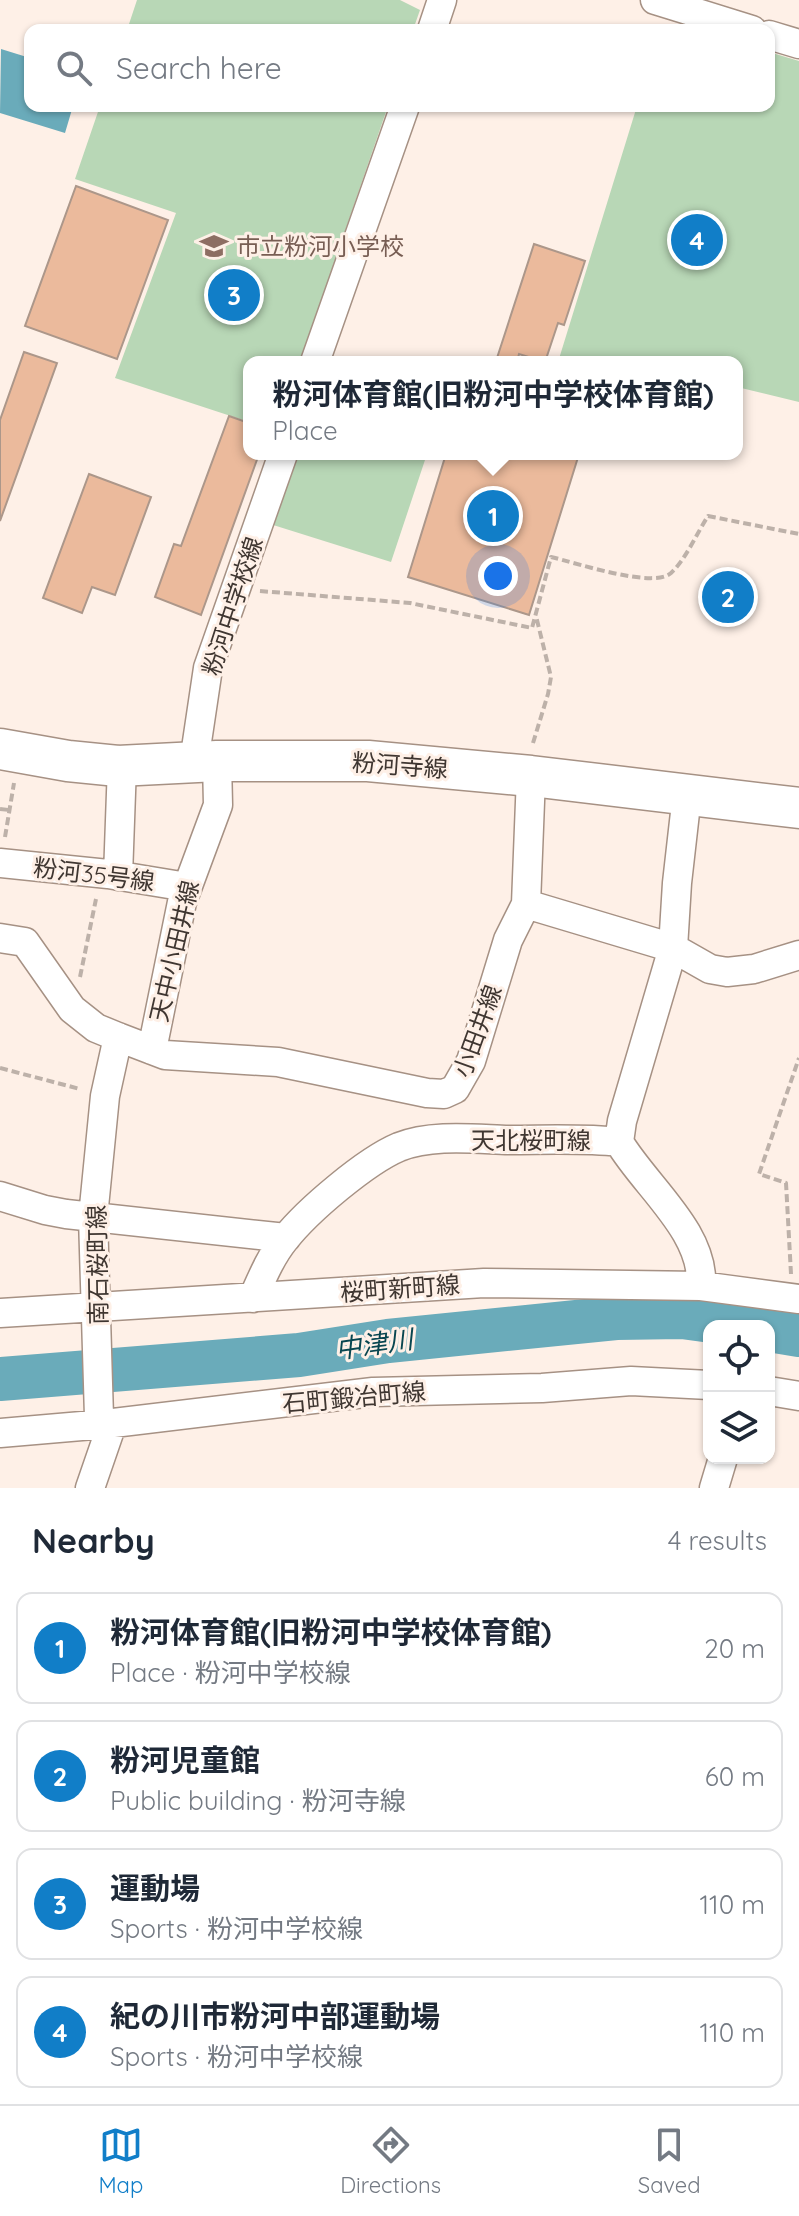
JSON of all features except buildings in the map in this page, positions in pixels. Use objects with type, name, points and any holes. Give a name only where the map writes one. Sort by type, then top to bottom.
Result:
[{"type":"main road","name":"粉河寺線","points":[[10,750],[68,761],[122,765],[368,761],[528,776],[799,808]]},
{"type":"street","points":[[434,24],[442,0]]},
{"type":"street","points":[[655,0],[704,7],[739,24]]},
{"type":"street","points":[[775,37],[799,44]]},
{"type":"street","points":[[317,356],[403,112]]},
{"type":"street","name":"粉河中学校線","points":[[206,762],[208,668],[281,460]]},
{"type":"street","name":"天中小田井線","points":[[152,1050],[182,902],[218,805],[206,762]]},
{"type":"street","points":[[109,875],[122,765]]},
{"type":"street","points":[[528,776],[526,904],[673,948],[710,969],[727,972],[754,969],[799,955]]},
{"type":"street","name":"天北桜町線","points":[[253,1298],[266,1269],[286,1238],[335,1192],[387,1153],[417,1142],[446,1140],[619,1142],[622,1121],[673,948],[687,795]]},
{"type":"street","name":"粉河35号線","points":[[0,863],[187,887]]},
{"type":"street","name":"小田井線","points":[[0,938],[25,942],[72,1009],[96,1028],[165,1055],[278,1062],[444,1094],[455,1089],[471,1061],[508,940],[526,904]]},
{"type":"street","name":"南石桜町線","points":[[90,1488],[110,1430],[102,1420],[93,1217],[105,1096],[118,1037]]},
{"type":"street","points":[[446,1140],[455,1089]]},
{"type":"street","points":[[619,1142],[633,1166],[656,1192],[697,1250],[702,1269],[701,1286]]},
{"type":"street","points":[[0,1196],[45,1210],[286,1238]]},
{"type":"street","name":"桜町新町線","points":[[0,1313],[98,1314],[253,1298],[484,1283],[701,1286],[796,1299]]},
{"type":"street","name":"石町鍛冶町線","points":[[0,1433],[373,1392],[542,1388],[631,1381],[703,1385]]},
{"type":"street","points":[[775,1392],[799,1396]]},
{"type":"street","points":[[714,1488],[721,1464]]},
{"type":"path","points":[[236,589],[410,603],[532,628],[551,557],[645,580],[663,579],[673,571],[708,516],[799,534]]},
{"type":"path","points":[[528,776],[551,677],[535,614]]},
{"type":"path","points":[[0,863],[9,810],[10,750]]},
{"type":"path","points":[[0,809],[9,810]]},
{"type":"path","points":[[64,999],[78,986],[109,875]]},
{"type":"path","points":[[796,1299],[786,1183],[759,1174],[799,1058]]},
{"type":"path","points":[[0,1068],[105,1096]]},
{"type":"green space","points":[[137,0],[400,0],[420,10],[415,24],[129,24]]},
{"type":"green space","points":[[775,54],[799,61],[799,402],[743,388],[743,356],[560,356],[635,112],[775,112]]},
{"type":"green space","points":[[98,112],[386,112],[302,356],[243,356],[243,420],[115,378],[176,213],[75,179]]},
{"type":"green space","points":[[293,460],[425,460],[391,562],[270,524]]},
{"type":"water","points":[[1,49],[24,56],[24,112],[71,112],[65,133],[0,113]]},
{"type":"waterway","name":"中津川","points":[[0,1379],[299,1355],[388,1341],[616,1318],[682,1317],[704,1320]]},
{"type":"waterway","name":"中津川","points":[[775,1331],[799,1335]]},
{"type":"place","name":"紀の川市粉河中部運動場","points":[[697,240]]},
{"type":"place","name":"市立粉河小学校","points":[[214,246]]},
{"type":"place","name":"運動場","points":[[234,295]]},
{"type":"place","name":"粉河体育館(旧粉河中学校体育館)","points":[[493,516]]},
{"type":"place","name":"粉河児童館","points":[[728,597]]}]
